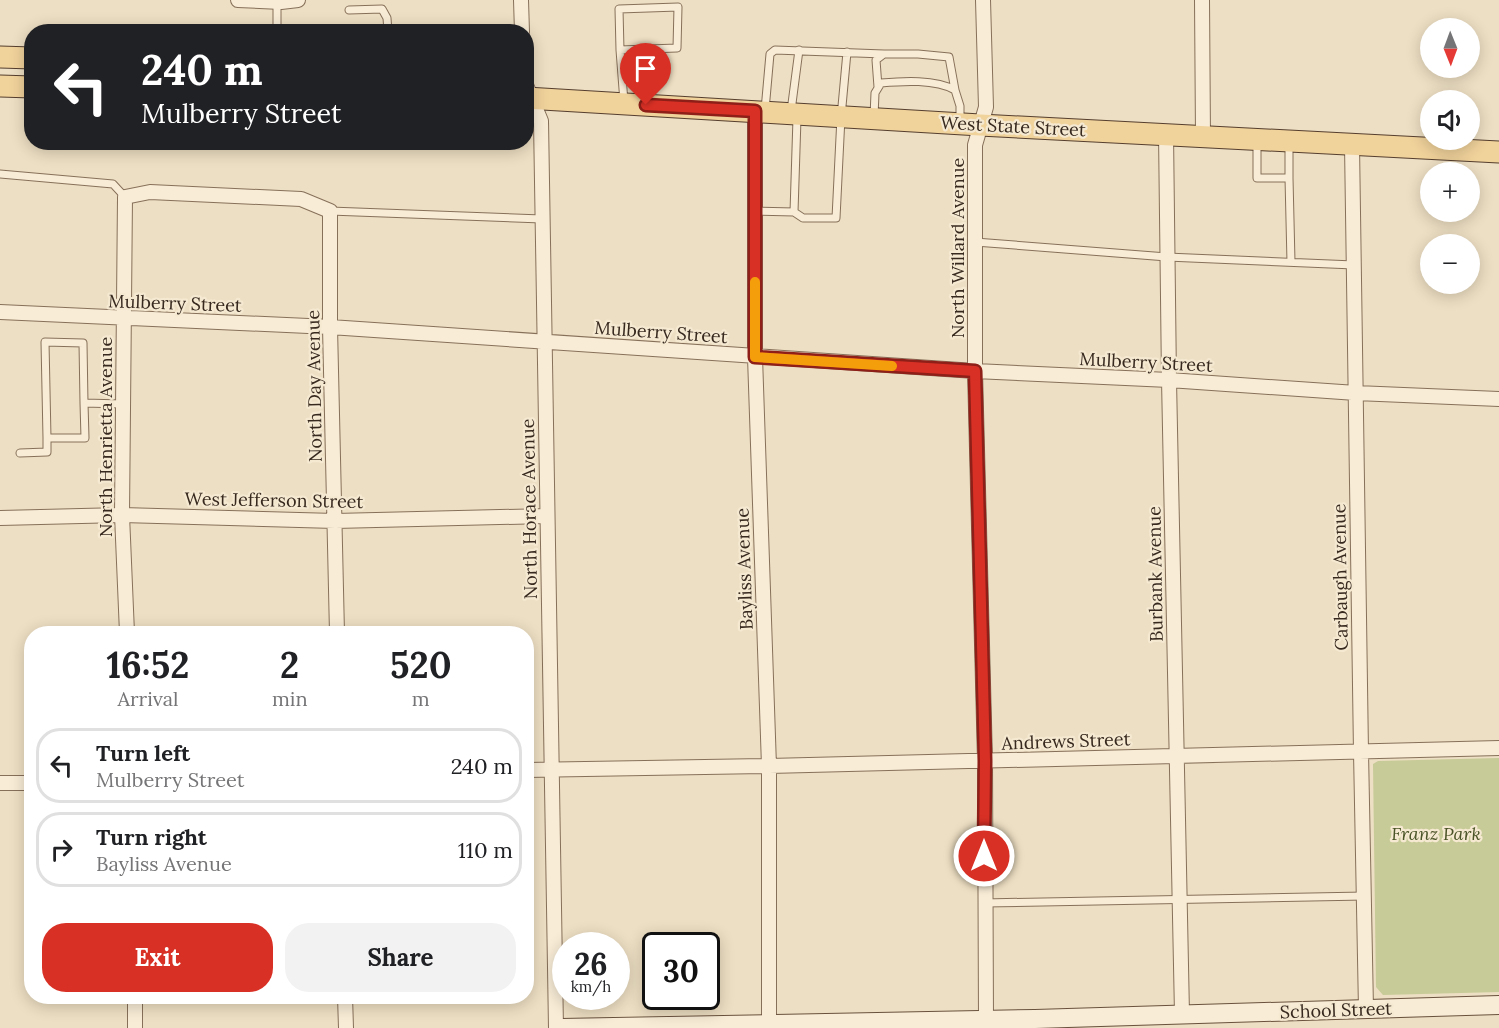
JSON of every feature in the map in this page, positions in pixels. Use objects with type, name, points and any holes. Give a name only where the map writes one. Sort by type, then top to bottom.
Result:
[{"type":"main road","points":[[0,57],[24,58]]},
{"type":"main road","points":[[0,86],[24,87]]},
{"type":"main road","name":"West State Street","points":[[534,95],[625,104],[970,125],[1166,133],[1499,152]]},
{"type":"main road","name":"School Street","points":[[561,1028],[769,1024],[825,1026],[986,1019],[1035,1023],[1182,1014],[1499,1005]]},
{"type":"street","points":[[238,0],[277,2],[298,0]]},
{"type":"street","points":[[521,0],[522,24]]},
{"type":"street","name":"North Willard Avenue","points":[[982,0],[986,107],[970,125],[975,145],[975,371],[985,761],[986,1019]]},
{"type":"street","points":[[1202,0],[1203,136]]},
{"type":"street","name":"North Horace Avenue","points":[[534,106],[541,121],[556,1028]]},
{"type":"street","name":"Bayliss Avenue","points":[[760,112],[755,211],[755,357],[769,766],[769,1024]]},
{"type":"street","name":"Burbank Avenue","points":[[1166,133],[1182,1014]]},
{"type":"street","name":"Carbaugh Avenue","points":[[1352,145],[1360,752],[1366,1009]]},
{"type":"street","points":[[125,197],[150,192],[264,196],[301,200],[330,211]]},
{"type":"street","name":"North Henrietta Avenue","points":[[125,197],[122,515],[128,626]]},
{"type":"street","name":"North Day Avenue","points":[[330,211],[330,327],[337,626]]},
{"type":"street","name":"Mulberry Street","points":[[0,312],[330,327],[975,371],[1499,399]]},
{"type":"street","name":"West Jefferson Street","points":[[0,518],[122,515],[335,521],[547,516]]},
{"type":"street","name":"Andrews Street","points":[[534,770],[1499,748]]},
{"type":"street","points":[[0,783],[24,783]]},
{"type":"street","points":[[135,1004],[135,1028]]},
{"type":"street","points":[[345,1004],[346,1028]]},
{"type":"lane","points":[[277,2],[277,24]]},
{"type":"lane","points":[[620,50],[677,48],[678,7],[619,9],[620,50],[625,104]]},
{"type":"lane","points":[[349,10],[382,9],[387,24]]},
{"type":"lane","points":[[760,112],[770,54],[775,50],[918,54],[949,57],[955,90],[970,125]]},
{"type":"lane","points":[[794,212],[794,114],[799,51]]},
{"type":"lane","points":[[755,211],[794,212],[803,218],[836,218],[847,52]]},
{"type":"lane","points":[[878,87],[876,60],[884,54]]},
{"type":"lane","points":[[874,119],[875,93],[881,83],[922,83],[947,86],[955,90]]},
{"type":"lane","points":[[1257,139],[1257,178],[1289,178]]},
{"type":"lane","points":[[1289,141],[1291,262]]},
{"type":"lane","points":[[0,174],[113,184],[125,197]]},
{"type":"lane","points":[[330,211],[542,219]]},
{"type":"lane","points":[[975,242],[1167,257],[1354,265]]},
{"type":"lane","points":[[20,453],[47,452],[45,342],[83,343],[85,438],[47,438]]},
{"type":"lane","points":[[84,403],[123,404]]},
{"type":"lane","points":[[984,903],[1365,896]]},
{"type":"green space","name":"Franz Park","points":[[1499,758],[1499,992],[1383,995],[1376,987],[1373,764],[1378,761]]},
{"type":"slow traffic","points":[[755,282],[755,357],[892,366]]},
{"type":"route","points":[[646,105],[755,111],[755,357],[975,371],[985,761],[984,856]]}]
